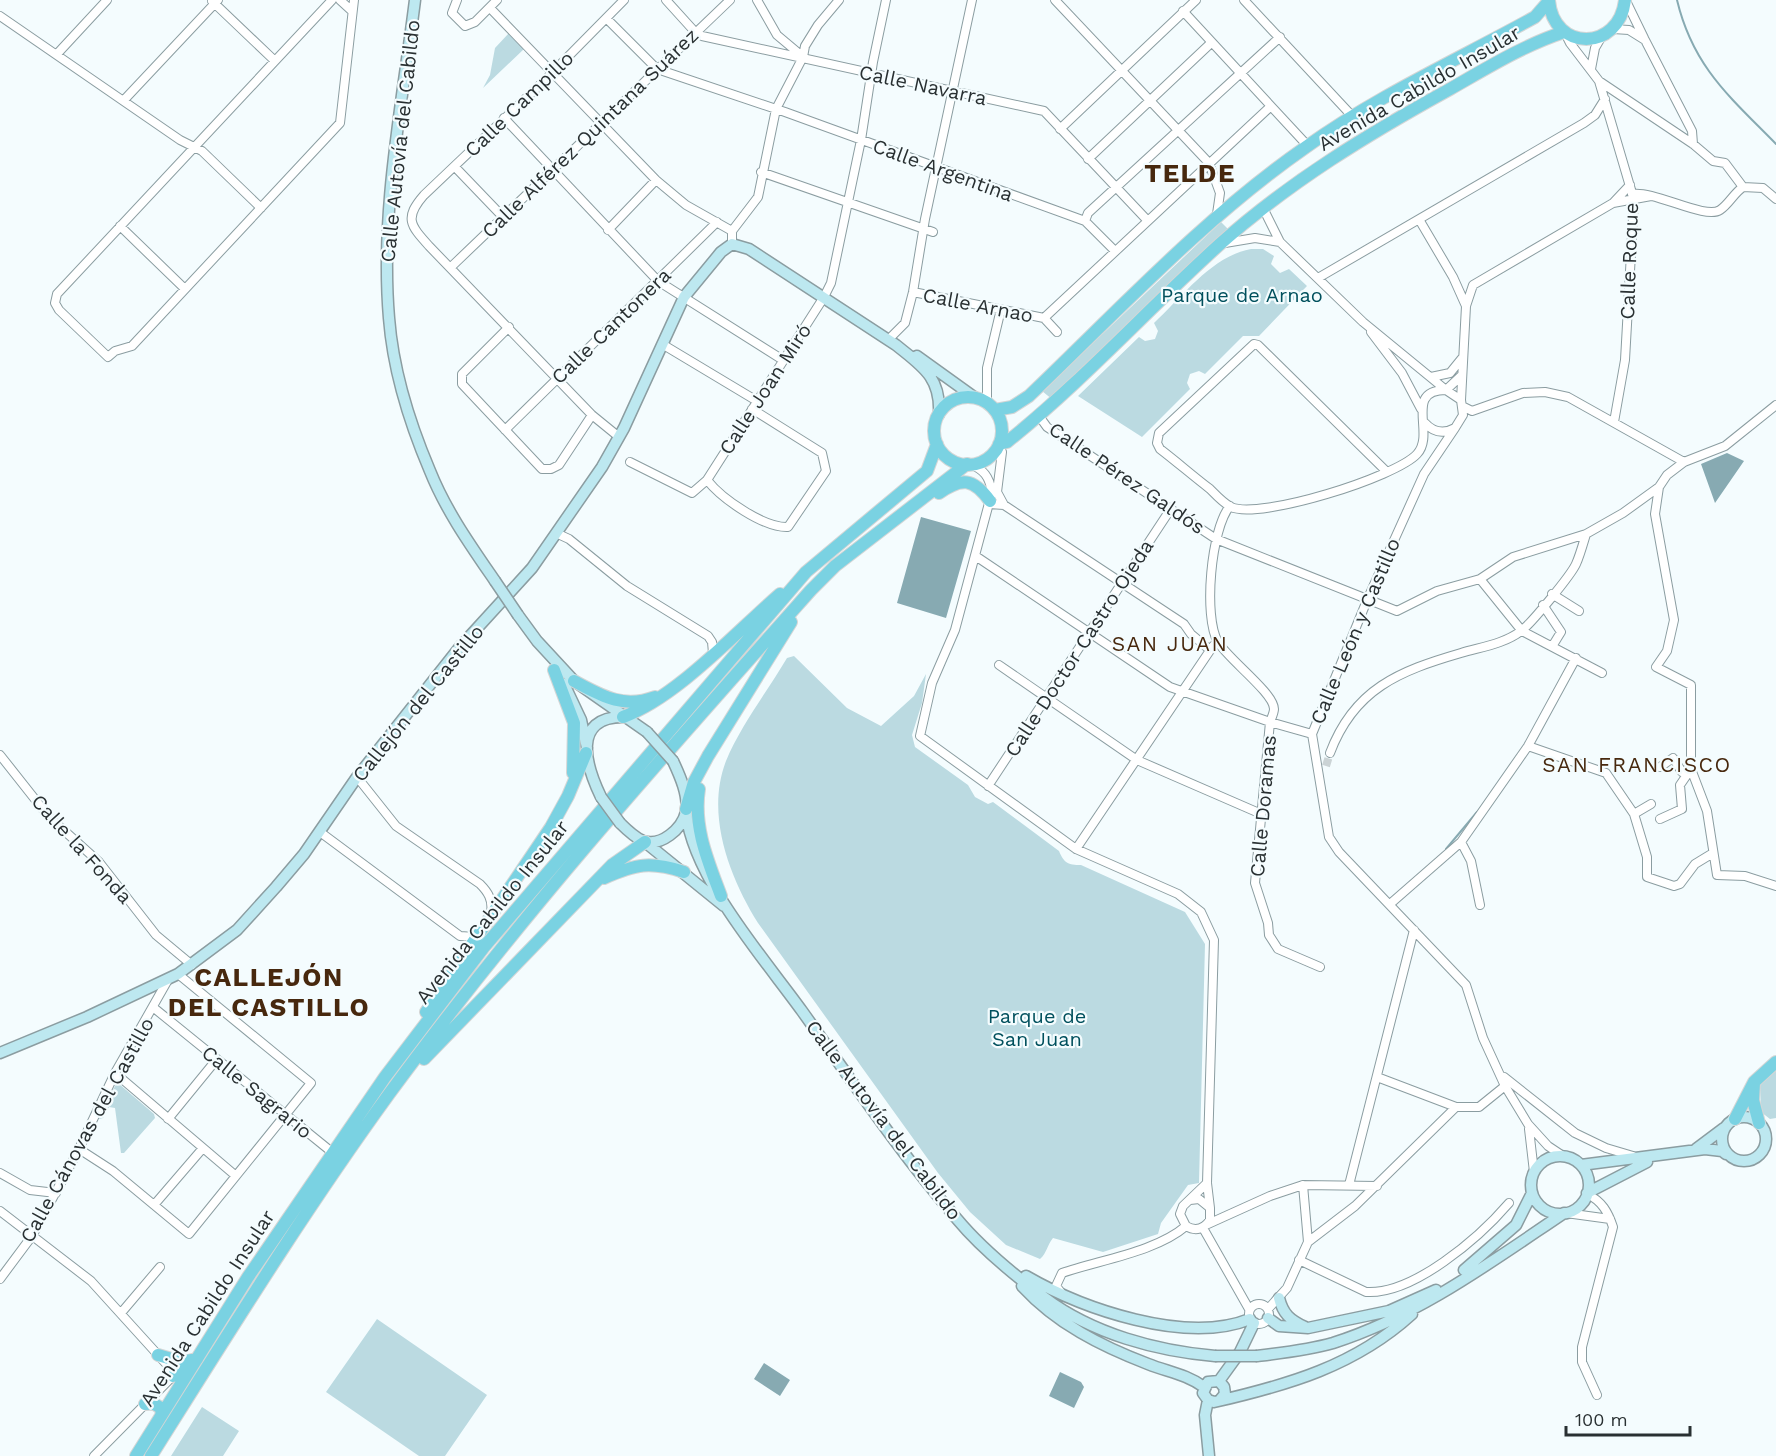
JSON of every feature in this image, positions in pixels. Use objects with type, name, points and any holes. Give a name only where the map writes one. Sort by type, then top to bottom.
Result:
[{"type":"main road","name":"Calle Autovía del Cabildo","points":[[415,0],[391,183],[386,266],[389,320],[405,402],[430,472],[447,506],[567,688],[580,720],[586,750]]},
{"type":"main road","points":[[1545,3],[1565,32],[1582,39],[1602,36],[1613,29],[1620,21],[1625,0]]},
{"type":"main road","name":"Avenida Cabildo Insular","points":[[991,406],[1012,406],[1029,396],[1217,214],[1307,145],[1353,117],[1535,17],[1545,3]]},
{"type":"main road","name":"Avenida Cabildo Insular","points":[[999,445],[1007,442],[1039,416],[1221,244],[1263,208],[1367,136],[1411,110],[1527,47],[1565,32]]},
{"type":"main road","points":[[732,244],[749,249],[892,342],[921,358],[974,398],[991,406],[1002,426],[999,445],[986,459],[968,464],[949,459],[937,444],[935,424],[939,414],[954,400],[974,398]]},
{"type":"main road","name":"Callejón del Castillo","points":[[0,1053],[87,1017],[174,976],[237,930],[320,832],[357,777],[459,648],[532,568],[619,437],[684,297],[721,252],[732,244]]},
{"type":"main road","points":[[892,342],[936,382],[939,414]]},
{"type":"main road","name":"Avenida Cabildo Insular","points":[[136,1456],[196,1359],[385,1077],[492,939],[806,572],[927,471],[937,444]]},
{"type":"main road","name":"Avenida Cabildo Insular","points":[[151,1456],[259,1284],[389,1094],[494,957],[620,805],[811,590],[835,566],[968,464]]},
{"type":"main road","points":[[906,510],[951,485],[965,481],[979,487],[989,503]]},
{"type":"main road","points":[[385,1077],[568,796],[586,750],[589,734],[596,723],[605,718],[623,717],[640,711],[670,691],[806,572]]},
{"type":"main road","points":[[389,1094],[600,880],[612,865],[645,842],[658,841],[668,836],[686,811],[702,767],[811,590]]},
{"type":"main road","name":"Calle Autovía del Cabildo","points":[[537,641],[574,681],[623,717]]},
{"type":"main road","points":[[554,670],[574,723],[575,761],[568,796]]},
{"type":"main road","points":[[574,681],[616,701],[643,701],[670,691]]},
{"type":"main road","points":[[623,717],[647,732],[673,761],[683,788],[686,811]]},
{"type":"main road","points":[[586,750],[590,773],[601,797],[620,823],[645,842]]},
{"type":"main road","points":[[702,767],[697,803],[699,830],[705,857],[721,896]]},
{"type":"main road","name":"Calle Autovía del Cabildo","points":[[686,811],[690,840],[699,861],[721,896],[902,1151],[958,1221],[995,1258],[1046,1299],[1113,1334],[1154,1346],[1215,1356],[1257,1356],[1331,1343],[1422,1306],[1565,1213]]},
{"type":"main road","name":"Calle Autovía del Cabildo","points":[[645,842],[733,914]]},
{"type":"main road","points":[[600,880],[629,867],[647,864],[684,872]]},
{"type":"main road","points":[[1736,1119],[1754,1082],[1776,1062]]},
{"type":"main road","points":[[1754,1082],[1753,1100],[1765,1146]]},
{"type":"main road","points":[[1694,1150],[1736,1119],[1748,1117],[1776,1130]]},
{"type":"main road","points":[[1725,1127],[1721,1141],[1726,1154]]},
{"type":"main road","points":[[1581,1166],[1714,1149],[1738,1161],[1751,1161],[1776,1138]]},
{"type":"main road","points":[[1587,1194],[1587,1174],[1581,1166],[1563,1156],[1545,1160],[1534,1173],[1532,1193],[1541,1206],[1548,1211],[1565,1213],[1579,1206],[1587,1194],[1627,1170],[1658,1157]]},
{"type":"main road","name":"Calle Autovía del Cabildo","points":[[1401,1315],[1442,1287],[1516,1225],[1532,1193]]},
{"type":"main road","points":[[995,1258],[1064,1297],[1142,1321],[1198,1329],[1232,1327],[1251,1317]]},
{"type":"main road","points":[[995,1258],[1033,1299],[1071,1328],[1107,1348],[1158,1368],[1189,1376],[1204,1387]]},
{"type":"main road","points":[[1268,1314],[1279,1326],[1308,1328],[1389,1311],[1442,1287]]},
{"type":"main road","points":[[1279,1298],[1283,1311],[1291,1321],[1308,1328]]},
{"type":"main road","points":[[1208,1400],[1220,1400],[1290,1383],[1340,1365],[1396,1329],[1422,1306]]},
{"type":"main road","points":[[1219,1381],[1240,1352],[1251,1317]]},
{"type":"main road","points":[[158,1355],[182,1362],[196,1359]]},
{"type":"main road","points":[[172,1376],[196,1359]]},
{"type":"main road","points":[[1209,1456],[1205,1415],[1208,1400],[1203,1393],[1204,1387],[1212,1380],[1219,1381],[1225,1390],[1220,1400]]},
{"type":"main road","points":[[145,1404],[159,1406],[162,1410],[161,1416]]},
{"type":"street","points":[[57,54],[107,0]]},
{"type":"street","points":[[332,0],[57,294],[55,303],[59,310],[108,357],[115,351],[132,346],[340,123],[354,0]]},
{"type":"street","points":[[340,0],[352,11]]},
{"type":"street","points":[[457,0],[452,13],[465,26],[475,22],[497,0]]},
{"type":"street","name":"Calle Campillo","points":[[451,267],[414,230],[411,220],[413,207],[624,0]]},
{"type":"street","points":[[666,0],[695,32]]},
{"type":"street","name":"Calle Alférez Quintana Suárez","points":[[451,267],[729,0]]},
{"type":"street","points":[[757,0],[777,35],[803,57]]},
{"type":"street","points":[[732,244],[732,231],[758,196],[761,172],[776,109],[803,57],[805,46],[818,25],[839,0]]},
{"type":"street","name":"Calle Joan Miró","points":[[707,480],[831,283],[846,201],[861,140],[886,0]]},
{"type":"street","points":[[892,342],[905,323],[913,291],[923,231],[972,0]]},
{"type":"street","points":[[1055,0],[1209,163],[1220,192],[1217,214]]},
{"type":"street","points":[[1148,220],[1060,129],[1196,0]]},
{"type":"street","points":[[1244,0],[1353,117]]},
{"type":"street","points":[[1625,0],[1692,132],[1693,144]]},
{"type":"street","points":[[124,100],[214,1],[275,60]]},
{"type":"street","points":[[490,8],[656,180],[686,205],[732,231]]},
{"type":"street","points":[[1183,11],[1307,145]]},
{"type":"street","points":[[0,16],[180,140],[194,146],[261,208]]},
{"type":"street","points":[[607,19],[657,69]]},
{"type":"street","points":[[1613,29],[1629,30],[1645,40]]},
{"type":"street","name":"Calle Navarra","points":[[695,32],[871,74],[1044,111],[1060,129]]},
{"type":"street","name":"Calle Roque","points":[[1565,32],[1570,43],[1599,81],[1633,197],[1625,360],[1614,422]]},
{"type":"street","points":[[1592,69],[1595,48],[1602,36]]},
{"type":"street","points":[[1115,251],[1085,221],[1088,213],[1280,37]]},
{"type":"street","points":[[1088,159],[1211,43]]},
{"type":"street","name":"Calle Argentina","points":[[657,69],[776,109],[1085,221]]},
{"type":"street","points":[[1599,81],[1713,160],[1725,163],[1743,187]]},
{"type":"street","points":[[1318,278],[1420,221],[1595,115],[1605,99],[1619,94]]},
{"type":"street","points":[[1057,332],[1044,318],[1270,107]]},
{"type":"street","points":[[1595,115],[1605,116],[1613,125]]},
{"type":"street","points":[[504,118],[658,281],[783,360]]},
{"type":"street","points":[[455,167],[503,217]]},
{"type":"street","points":[[761,172],[846,201],[923,231],[933,232]]},
{"type":"street","points":[[608,230],[656,180]]},
{"type":"street","points":[[1453,277],[1462,284],[1473,285],[1612,202],[1630,184]]},
{"type":"street","points":[[1612,202],[1651,196],[1710,213],[1720,210],[1743,187],[1763,188],[1776,198]]},
{"type":"street","points":[[1263,208],[1280,242],[1363,322],[1472,411],[1523,393],[1545,392],[1568,397],[1684,462]]},
{"type":"street","points":[[1420,221],[1453,277],[1466,306]]},
{"type":"street","name":"Calle Cantonera","points":[[505,429],[717,222]]},
{"type":"street","points":[[120,226],[185,289]]},
{"type":"street","points":[[1221,244],[1255,238],[1280,242]]},
{"type":"street","points":[[451,267],[592,415],[619,437]]},
{"type":"street","points":[[1425,423],[1435,431],[1442,432],[1455,428],[1463,415],[1462,375],[1466,306],[1473,285]]},
{"type":"street","name":"Calle Arnao","points":[[913,291],[1044,318]]},
{"type":"street","points":[[991,406],[987,368],[1001,309]]},
{"type":"street","points":[[1363,322],[1402,373],[1421,410],[1425,423],[1422,446],[1416,455],[1386,471],[1317,499],[1249,509],[1230,506],[1160,448],[1157,443],[1159,433],[1254,344],[1258,345],[1386,471]]},
{"type":"street","points":[[509,327],[462,374],[462,384],[542,469],[551,470],[559,465],[592,415]]},
{"type":"street","points":[[662,344],[757,400]]},
{"type":"street","points":[[1431,377],[1450,373],[1463,356]]},
{"type":"street","points":[[1421,410],[1423,403],[1432,392],[1446,390],[1456,384],[1462,375]]},
{"type":"street","points":[[1602,673],[1522,631],[1480,579],[1513,557],[1586,534],[1623,513],[1659,487],[1667,475],[1684,462],[1705,456],[1725,446],[1776,405]]},
{"type":"street","points":[[630,462],[692,493],[707,480],[718,494],[776,528],[788,527],[826,471],[822,453],[752,409]]},
{"type":"street","name":"Calle Pérez Galdós","points":[[1039,416],[1047,427],[1216,539],[1396,611],[1437,591],[1480,579]]},
{"type":"street","name":"Calle León y Castillo","points":[[1391,905],[1339,852],[1329,837],[1312,734],[1368,598],[1428,467],[1455,428]]},
{"type":"street","points":[[999,445],[1002,452],[997,492],[1004,505]]},
{"type":"street","points":[[1416,455],[1428,467]]},
{"type":"street","points":[[968,464],[982,469],[990,480],[989,503],[955,630],[932,683],[920,736],[1076,849],[1178,894],[1201,912],[1210,927],[1214,940],[1215,959],[1207,1183],[1211,1216],[1205,1226]]},
{"type":"street","points":[[1659,487],[1655,514],[1674,620],[1668,651],[1656,667],[1691,686],[1691,769],[1707,811],[1717,875],[1745,876],[1776,886]]},
{"type":"street","points":[[989,503],[1004,505],[1184,624],[1210,650]]},
{"type":"street","points":[[1076,849],[1216,640],[1210,594],[1216,539],[1225,512],[1230,506]]},
{"type":"street","name":"Calle Doctor Castro Ojeda","points":[[988,786],[1170,510]]},
{"type":"street","points":[[556,533],[569,539],[627,586],[708,636],[712,642],[713,653]]},
{"type":"street","points":[[1330,753],[1347,716],[1361,699],[1398,675],[1449,656],[1502,641],[1522,631],[1576,565],[1586,534]]},
{"type":"street","points":[[976,557],[1181,692],[1312,734]]},
{"type":"street","points":[[1552,594],[1579,611]]},
{"type":"street","points":[[1543,605],[1561,632],[1552,645]]},
{"type":"street","name":"Calle Doramas","points":[[1216,640],[1271,701],[1274,709],[1270,722],[1259,813],[1255,883],[1268,923],[1269,934],[1278,949],[1320,966]]},
{"type":"street","points":[[1563,1156],[1548,1146],[1528,1124],[1505,1086],[1495,1067],[1466,985],[1391,905],[1461,842],[1528,746],[1576,658]]},
{"type":"street","points":[[999,665],[1137,760],[1259,813]]},
{"type":"street","points":[[1528,746],[1606,773],[1634,814],[1647,857],[1647,877],[1674,885],[1680,884],[1695,864],[1713,853]]},
{"type":"street","name":"Calle la Fonda","points":[[0,754],[49,817],[99,862],[156,935],[192,965]]},
{"type":"street","points":[[1660,767],[1673,758],[1682,772],[1691,769]]},
{"type":"street","points":[[1318,774],[1326,766]]},
{"type":"street","points":[[1660,819],[1682,809],[1680,785],[1691,769]]},
{"type":"street","points":[[357,777],[396,826],[480,884],[487,892],[492,905],[490,916]]},
{"type":"street","points":[[1634,814],[1651,804]]},
{"type":"street","points":[[320,832],[460,936],[475,937]]},
{"type":"street","points":[[1461,842],[1471,861],[1480,905]]},
{"type":"street","points":[[1349,1185],[1414,930]]},
{"type":"street","points":[[79,1149],[113,1171],[189,1234],[311,1083],[174,976]]},
{"type":"street","name":"Calle Cánovas del Castillo","points":[[0,1279],[32,1236],[79,1149],[115,1073],[174,976]]},
{"type":"street","name":"Calle Sagrario","points":[[154,1008],[333,1153]]},
{"type":"street","points":[[168,1119],[217,1059]]},
{"type":"street","points":[[1495,1067],[1509,1084],[1575,1133],[1606,1148],[1643,1158]]},
{"type":"street","points":[[115,1073],[236,1176]]},
{"type":"street","points":[[1377,1077],[1456,1107],[1479,1107],[1505,1086]]},
{"type":"street","points":[[1205,1226],[1251,1317],[1265,1322],[1268,1314],[1287,1288],[1308,1242],[1377,1186],[1456,1107]]},
{"type":"street","points":[[1528,1124],[1534,1173]]},
{"type":"street","points":[[154,1205],[203,1148]]},
{"type":"street","points":[[0,1173],[30,1190],[56,1193]]},
{"type":"street","points":[[1207,1183],[1181,1210],[1181,1219],[1186,1227],[1194,1230],[1270,1196],[1303,1185],[1377,1186]]},
{"type":"street","points":[[1303,1185],[1308,1242]]},
{"type":"street","points":[[1587,1194],[1598,1199],[1610,1219],[1612,1237],[1598,1278],[1582,1347],[1582,1362],[1597,1395]]},
{"type":"street","points":[[1190,1200],[1199,1199],[1210,1208]]},
{"type":"street","points":[[1299,1260],[1365,1292],[1376,1293],[1401,1287],[1438,1266],[1509,1203]]},
{"type":"street","points":[[0,1212],[75,1268],[121,1313],[169,1367],[172,1376],[94,1456]]},
{"type":"street","points":[[1565,1213],[1610,1219]]},
{"type":"street","points":[[1064,1297],[1056,1286],[1062,1273],[1148,1246],[1174,1236],[1186,1227]]},
{"type":"street","points":[[121,1313],[160,1267]]},
{"type":"street","points":[[1251,1317],[1259,1303],[1268,1314]]},
{"type":"green space","points":[[509,33],[524,49],[483,88],[490,75],[495,48]]},
{"type":"green space","points":[[1221,222],[1229,230],[1053,400],[1042,391]]},
{"type":"green space","name":"Parque de Arnao","points":[[1251,249],[1263,249],[1274,256],[1271,264],[1280,273],[1289,269],[1307,286],[1259,336],[1243,336],[1205,374],[1199,371],[1190,374],[1187,383],[1190,389],[1142,437],[1078,396],[1139,337],[1145,341],[1155,339],[1158,331],[1154,323],[1199,278],[1223,260]]},
{"type":"green space","name":"Parque de San Juan","points":[[794,656],[847,708],[881,726],[914,696],[926,674],[922,703],[912,735],[915,747],[968,785],[975,797],[988,804],[993,802],[1059,851],[1067,862],[1081,865],[1185,912],[1205,944],[1199,1183],[1188,1185],[1161,1223],[1158,1234],[1103,1252],[1053,1238],[1040,1259],[1006,1245],[970,1212],[938,1173],[758,923],[738,886],[724,845],[718,803],[720,782],[726,761],[747,722],[787,658]]},
{"type":"green space","points":[[1776,1068],[1776,1118],[1770,1119],[1761,1112],[1760,1085]]},
{"type":"green space","points":[[118,1083],[154,1114],[155,1118],[124,1153],[121,1153],[115,1108],[109,1107],[103,1118],[99,1119]]},
{"type":"green space","points":[[377,1319],[487,1395],[445,1456],[419,1456],[326,1392]]},
{"type":"green space","points":[[202,1407],[239,1431],[223,1456],[171,1456]]},
{"type":"shaded area","points":[[1727,453],[1744,461],[1715,503],[1701,464]]},
{"type":"shaded area","points":[[921,517],[971,531],[946,618],[897,603]]},
{"type":"shaded area","points":[[764,1363],[790,1380],[780,1396],[754,1379]]},
{"type":"shaded area","points":[[1060,1372],[1081,1382],[1084,1387],[1074,1408],[1049,1396]]},
{"type":"waterway","points":[[1677,0],[1684,23],[1703,63],[1715,80],[1776,144]]},
{"type":"waterway","points":[[1446,849],[1477,812]]},
{"type":"tunnel","points":[[1326,766],[1330,753]]},
{"type":"district","name":"TELDE","points":[[1190,173]]},
{"type":"district","name":"SAN JUAN","points":[[1170,644]]},
{"type":"district","name":"SAN FRANCISCO","points":[[1637,765]]},
{"type":"district","name":"CALLEJÓN DEL CASTILLO","points":[[269,992]]}]
